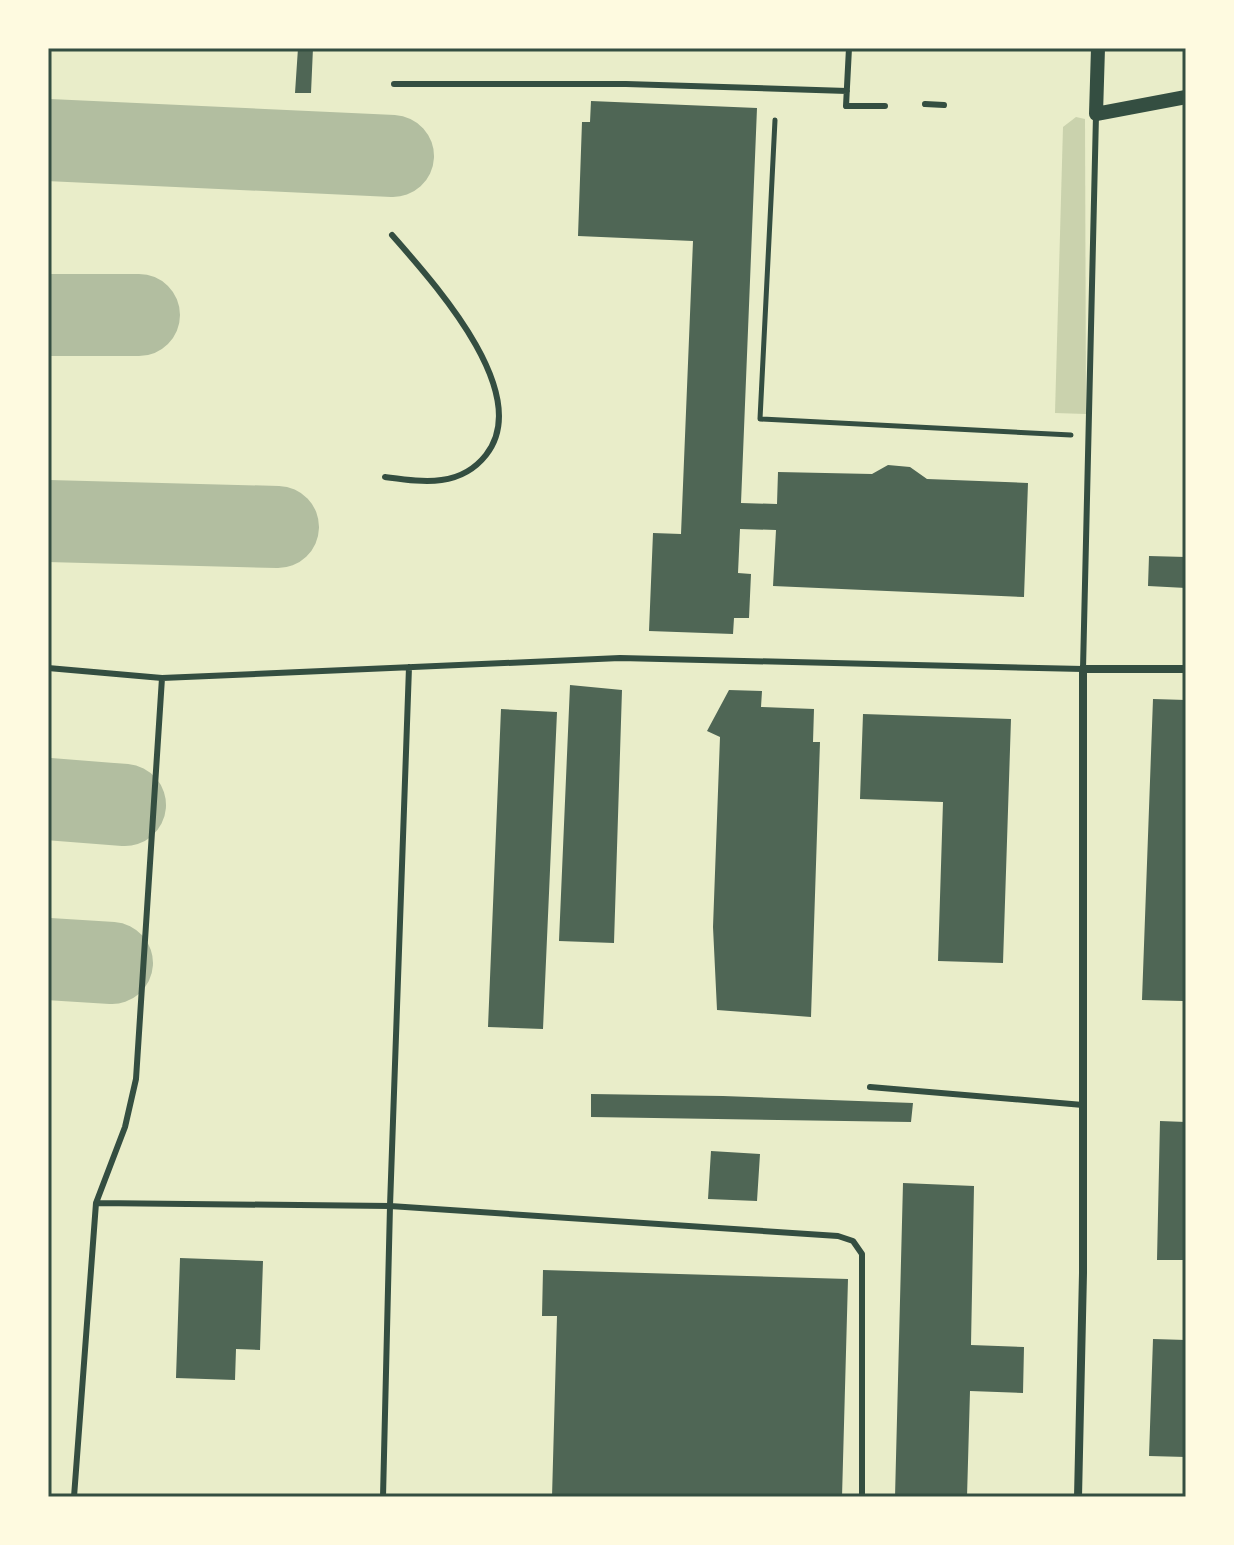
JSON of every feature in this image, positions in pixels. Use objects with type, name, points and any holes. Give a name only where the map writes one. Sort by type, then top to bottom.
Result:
[{"type":"street","points":[[1098,48],[1096,114],[1186,97]]},
{"type":"street","points":[[1078,1497],[1083,1105],[1083,669],[1186,669]]},
{"type":"lane","points":[[849,48],[846,106],[885,106]]},
{"type":"lane","points":[[394,84],[626,84],[847,91]]},
{"type":"lane","points":[[925,104],[944,105]]},
{"type":"lane","points":[[48,668],[162,678],[620,658],[1083,669],[1096,114]]},
{"type":"lane","points":[[385,477],[430,483],[454,479],[479,464],[497,441],[501,410],[492,377],[470,336],[392,235]]},
{"type":"lane","points":[[383,1497],[409,667]]},
{"type":"lane","points":[[74,1497],[96,1203],[125,1127],[136,1079],[162,678]]},
{"type":"lane","points":[[870,1087],[1083,1105]]},
{"type":"lane","points":[[96,1203],[390,1206],[838,1236],[853,1241],[862,1254],[862,1497]]},
{"type":"path","points":[[775,120],[760,419],[1071,435]]},
{"type":"green space","points":[[1076,117],[1085,119],[1086,414],[1055,413],[1063,127]]},
{"type":"building","points":[[298,48],[313,48],[311,93],[295,93]]},
{"type":"building","points":[[591,101],[757,108],[741,503],[777,504],[778,472],[872,474],[888,465],[910,467],[927,479],[1028,483],[1024,597],[773,586],[776,530],[740,529],[738,573],[751,574],[749,618],[734,618],[733,634],[649,631],[653,533],[681,534],[693,241],[578,236],[582,122],[590,122]]},
{"type":"building","points":[[1149,556],[1186,557],[1186,588],[1148,586]]},
{"type":"building","points":[[570,685],[622,690],[614,943],[559,941]]},
{"type":"building","points":[[729,690],[762,691],[761,707],[814,709],[813,742],[820,742],[811,1017],[717,1010],[713,927],[720,737],[707,731]]},
{"type":"building","points":[[1153,699],[1186,700],[1184,1001],[1142,1000]]},
{"type":"building","points":[[501,709],[557,712],[543,1029],[488,1027]]},
{"type":"building","points":[[863,714],[1011,719],[1003,963],[938,961],[943,802],[860,799]]},
{"type":"building","points":[[591,1094],[913,1103],[911,1122],[591,1117]]},
{"type":"building","points":[[1160,1121],[1186,1122],[1186,1260],[1157,1260]]},
{"type":"building","points":[[711,1151],[760,1154],[757,1201],[708,1199]]},
{"type":"building","points":[[903,1183],[974,1186],[971,1345],[1024,1347],[1023,1393],[970,1391],[967,1497],[895,1497]]},
{"type":"building","points":[[180,1258],[263,1261],[260,1350],[236,1349],[235,1380],[176,1378]]},
{"type":"building","points":[[543,1270],[848,1279],[842,1497],[552,1497],[557,1316],[542,1316]]},
{"type":"building","points":[[1153,1339],[1186,1340],[1186,1457],[1149,1456]]},
{"type":"taxiway","points":[[48,140],[393,156]]},
{"type":"taxiway","points":[[48,315],[139,315]]},
{"type":"taxiway","points":[[48,521],[278,527]]},
{"type":"taxiway","points":[[48,799],[125,805]]},
{"type":"taxiway","points":[[48,959],[112,963]]}]
